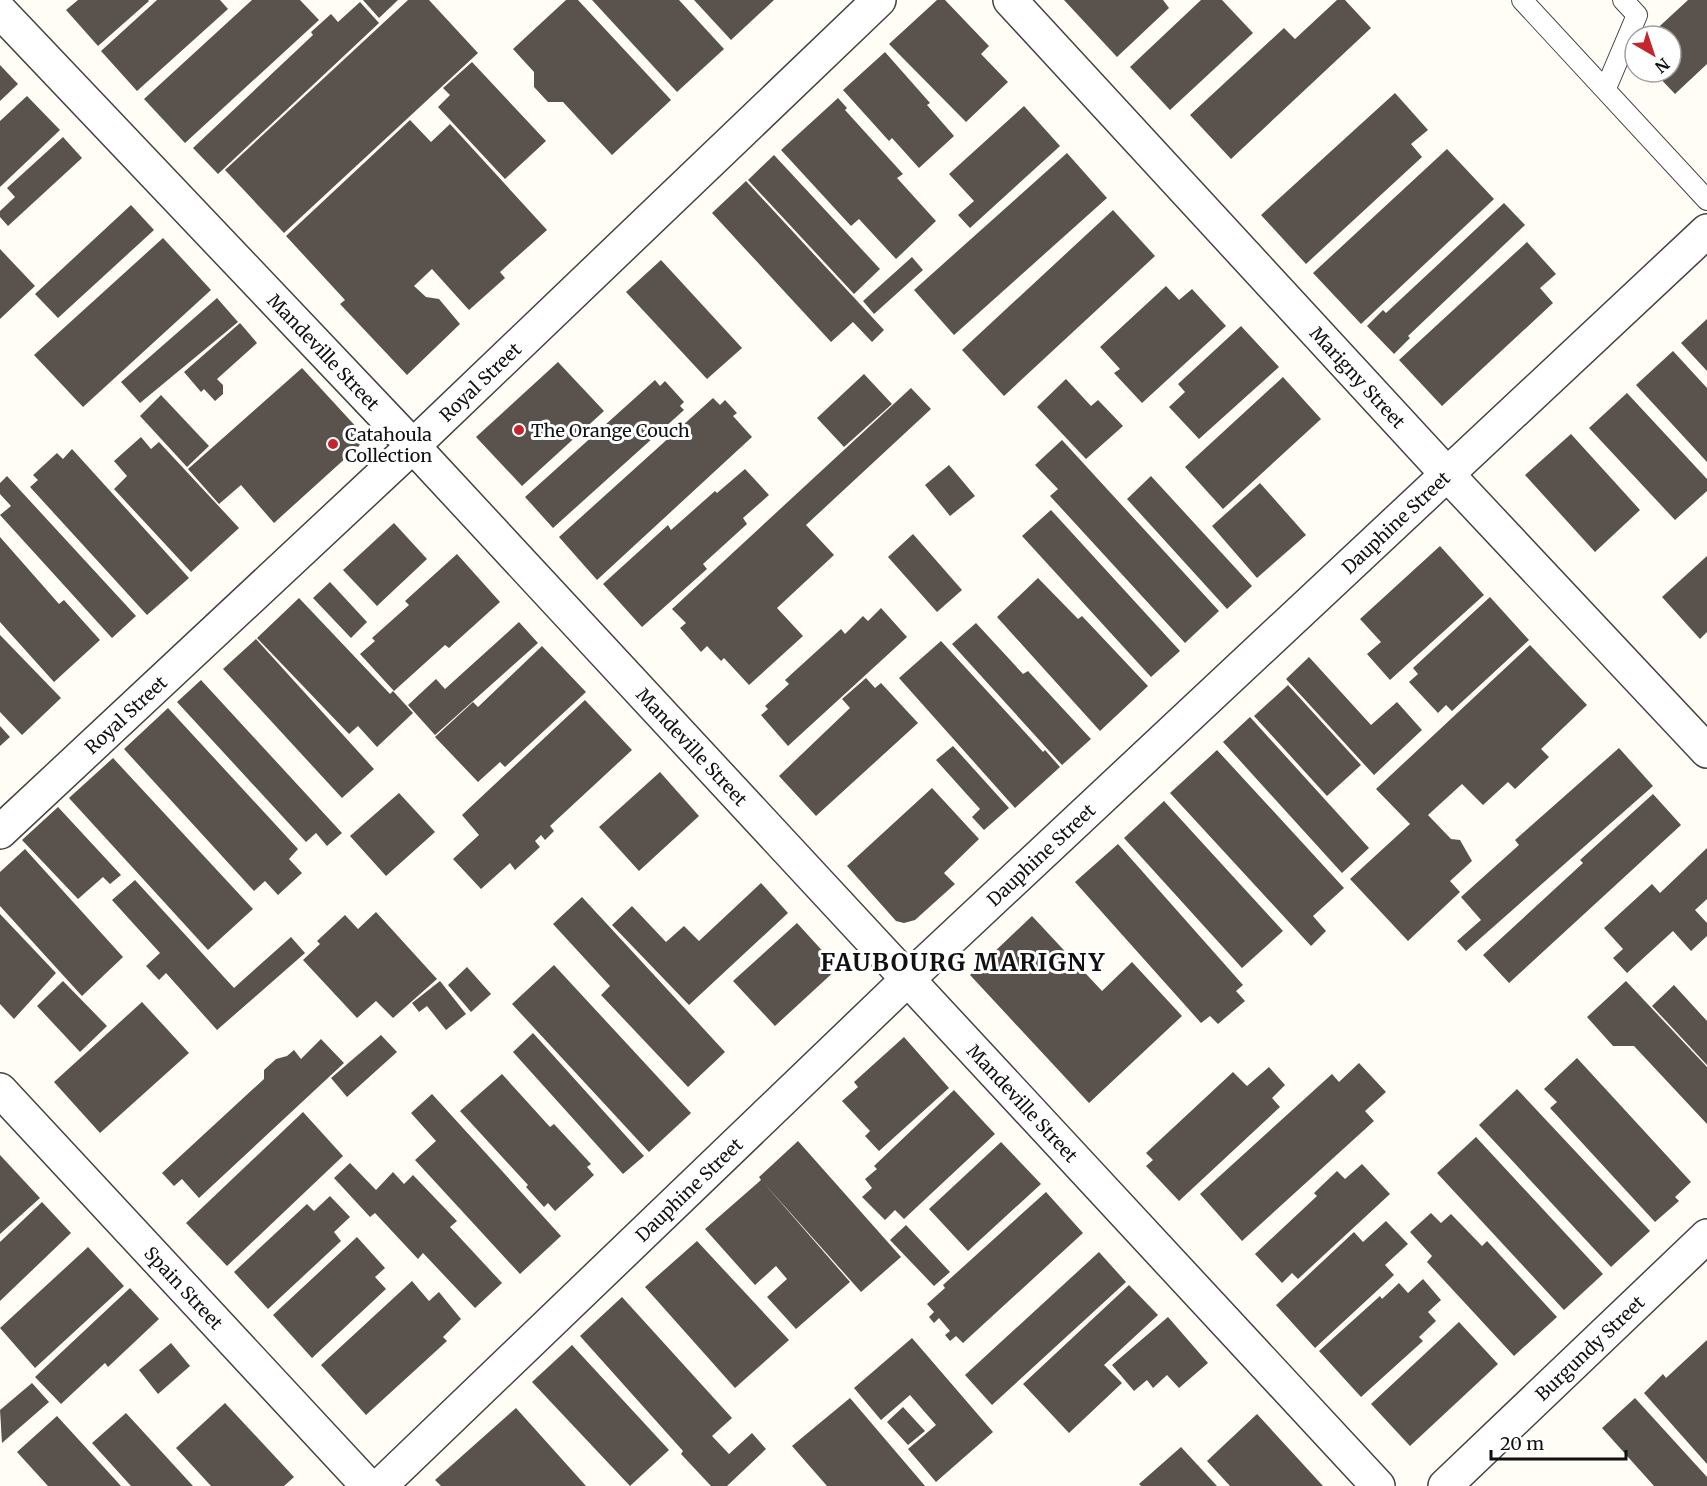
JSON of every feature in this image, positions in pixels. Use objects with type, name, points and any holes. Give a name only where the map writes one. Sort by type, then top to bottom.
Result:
[{"type":"street","name":"Royal Street","points":[[0,832],[413,447],[879,0]]},
{"type":"street","name":"Marigny Street","points":[[1010,0],[1447,474],[1707,751]]},
{"type":"street","name":"Mandeville Street","points":[[0,11],[413,447],[909,978],[1378,1486]]},
{"type":"street","name":"Dauphine Street","points":[[380,1486],[909,978],[1707,231]]},
{"type":"street","name":"Spain Street","points":[[0,1090],[368,1486]]},
{"type":"street","name":"Burgundy Street","points":[[1445,1486],[1707,1236]]},
{"type":"lane","points":[[1522,0],[1606,88],[1707,200]]},
{"type":"lane","points":[[1606,88],[1637,15],[1623,0]]},
{"type":"building","points":[[78,0],[149,1],[98,46],[66,10]]},
{"type":"building","points":[[157,0],[220,0],[228,9],[137,91],[101,51]]},
{"type":"building","points":[[252,0],[300,0],[319,20],[185,143],[144,99]]},
{"type":"building","points":[[363,0],[398,0],[379,18]]},
{"type":"building","points":[[408,0],[429,0],[478,53],[284,233],[225,170]]},
{"type":"building","points":[[566,0],[578,0],[671,100],[612,155],[563,102],[548,102],[534,87],[534,72],[513,49]]},
{"type":"building","points":[[592,0],[679,0],[724,49],[677,92]]},
{"type":"building","points":[[694,0],[774,0],[731,40]]},
{"type":"building","points":[[937,0],[945,0],[989,46],[981,54],[1008,82],[966,122],[889,44]]},
{"type":"building","points":[[1064,0],[1163,0],[1169,8],[1117,57]]},
{"type":"building","points":[[1201,0],[1222,0],[1253,33],[1170,110],[1130,67]]},
{"type":"building","points":[[1337,0],[1345,0],[1371,28],[1231,159],[1190,115],[1284,28],[1295,39]]},
{"type":"building","points":[[1688,0],[1707,0],[1707,64],[1675,94],[1665,84],[1683,84],[1683,24],[1662,24]]},
{"type":"building","points":[[360,2],[379,23],[218,174],[193,148],[313,35],[311,32],[331,14],[338,22]]},
{"type":"building","points":[[885,52],[930,103],[927,105],[954,136],[919,168],[892,138],[889,141],[843,90]]},
{"type":"building","points":[[472,62],[546,141],[505,179],[438,107],[450,95],[443,88]]},
{"type":"building","points":[[0,65],[18,84],[0,101]]},
{"type":"building","points":[[1395,93],[1428,130],[1411,144],[1422,157],[1306,264],[1261,215]]},
{"type":"building","points":[[27,96],[60,130],[0,187],[0,121]]},
{"type":"building","points":[[838,98],[847,108],[845,110],[903,174],[897,178],[936,221],[896,259],[859,219],[851,226],[781,150]]},
{"type":"building","points":[[1024,106],[1060,146],[970,228],[958,215],[974,201],[949,174]]},
{"type":"building","points":[[410,120],[431,142],[450,124],[547,230],[500,272],[505,278],[469,310],[432,269],[414,286],[426,297],[439,299],[460,324],[407,375],[340,304],[345,300],[286,236]]},
{"type":"building","points":[[63,137],[82,158],[8,226],[0,217],[0,211],[15,197],[7,188]]},
{"type":"building","points":[[1447,149],[1494,199],[1361,324],[1313,273]]},
{"type":"building","points":[[1067,153],[1107,198],[954,335],[914,290]]},
{"type":"building","points":[[774,155],[880,269],[854,294],[748,180]]},
{"type":"building","points":[[746,181],[884,330],[872,342],[853,322],[831,342],[712,213]]},
{"type":"building","points":[[1504,203],[1525,225],[1408,336],[1410,338],[1394,354],[1367,326],[1383,310],[1386,313]]},
{"type":"building","points":[[131,205],[154,230],[58,318],[35,294]]},
{"type":"building","points":[[1113,210],[1155,256],[1004,396],[962,350]]},
{"type":"building","points":[[163,238],[211,290],[83,407],[34,355]]},
{"type":"building","points":[[1527,242],[1556,274],[1540,288],[1553,303],[1442,406],[1399,360]]},
{"type":"building","points":[[0,249],[35,286],[0,319]]},
{"type":"building","points":[[912,257],[923,270],[874,314],[863,301]]},
{"type":"building","points":[[661,260],[742,348],[707,379],[626,292]]},
{"type":"building","points":[[1166,286],[1179,300],[1192,289],[1226,326],[1142,403],[1114,373],[1120,369],[1100,347]]},
{"type":"building","points":[[217,298],[238,322],[140,403],[121,382]]},
{"type":"building","points":[[1707,319],[1707,371],[1681,343]]},
{"type":"building","points":[[240,323],[257,343],[217,379],[223,385],[223,394],[215,401],[204,389],[201,392],[184,372]]},
{"type":"building","points":[[1241,326],[1279,367],[1199,439],[1169,407],[1185,392],[1178,384]]},
{"type":"building","points":[[1673,351],[1707,388],[1707,462],[1636,385]]},
{"type":"building","points":[[558,362],[604,411],[522,486],[476,437]]},
{"type":"building","points":[[302,368],[359,430],[362,438],[359,446],[274,523],[241,485],[219,504],[188,469]]},
{"type":"building","points":[[864,374],[892,404],[844,447],[817,418]]},
{"type":"building","points":[[1283,377],[1321,419],[1223,509],[1185,467]]},
{"type":"building","points":[[1066,379],[1091,406],[1098,400],[1123,426],[1086,459],[1037,407]]},
{"type":"building","points":[[655,380],[660,386],[665,381],[684,402],[680,406],[684,410],[553,528],[525,497]]},
{"type":"building","points":[[911,388],[931,409],[806,525],[834,555],[777,608],[803,636],[749,685],[724,658],[721,661],[707,646],[701,652],[680,628],[686,623],[672,609]]},
{"type":"building","points":[[1627,393],[1707,479],[1707,491],[1675,520],[1589,428]]},
{"type":"building","points":[[161,395],[209,446],[187,467],[140,416]]},
{"type":"building","points":[[713,398],[720,405],[725,400],[737,413],[733,416],[752,437],[597,580],[559,537]]},
{"type":"building","points":[[1571,434],[1640,510],[1595,552],[1525,475]]},
{"type":"building","points":[[141,437],[151,449],[159,442],[239,528],[191,572],[114,489],[127,476],[114,461]]},
{"type":"building","points":[[1062,440],[1219,611],[1185,643],[1050,496],[1058,489],[1035,465]]},
{"type":"building","points":[[72,449],[189,578],[147,615],[30,487],[38,480],[33,475],[57,453],[63,459]]},
{"type":"building","points":[[949,465],[975,496],[950,516],[925,485]]},
{"type":"building","points":[[745,469],[769,495],[743,518],[747,524],[703,564],[707,569],[642,627],[603,584],[668,525],[671,530],[715,491],[717,493]]},
{"type":"building","points":[[7,476],[136,616],[112,638],[0,515],[11,506],[0,494],[0,483]]},
{"type":"building","points":[[1151,476],[1252,586],[1227,609],[1127,499]]},
{"type":"building","points":[[1260,483],[1306,535],[1257,578],[1212,526]]},
{"type":"building","points":[[1051,510],[1180,651],[1151,677],[1022,536]]},
{"type":"building","points":[[394,523],[427,559],[377,606],[343,570]]},
{"type":"building","points":[[913,534],[962,590],[937,612],[888,557]]},
{"type":"building","points":[[0,537],[59,604],[64,600],[100,640],[54,682],[0,622]]},
{"type":"building","points":[[1440,546],[1484,595],[1390,680],[1367,654],[1381,642],[1360,619]]},
{"type":"building","points":[[457,554],[500,602],[449,648],[445,645],[394,691],[360,654],[375,641],[372,638],[409,605],[405,601]]},
{"type":"building","points":[[1707,556],[1707,632],[1700,639],[1662,597]]},
{"type":"building","points":[[1038,578],[1078,619],[1082,616],[1148,686],[1100,731],[997,617]]},
{"type":"building","points":[[330,582],[367,622],[351,638],[313,598]]},
{"type":"building","points":[[1490,597],[1529,640],[1452,711],[1446,705],[1438,713],[1409,682],[1418,674],[1413,668]]},
{"type":"building","points":[[299,598],[390,694],[393,691],[413,713],[377,747],[358,726],[349,734],[257,638]]},
{"type":"building","points":[[881,608],[907,637],[788,746],[761,715],[768,709],[765,706],[789,684],[785,680],[841,629],[845,634],[863,616],[868,621]]},
{"type":"building","points":[[519,622],[538,643],[435,735],[408,705],[436,679],[445,689]]},
{"type":"building","points":[[976,623],[1023,674],[1028,671],[1091,739],[1062,765],[952,644]]},
{"type":"building","points":[[0,635],[61,698],[22,735],[0,712]]},
{"type":"building","points":[[256,639],[374,769],[342,798],[223,669]]},
{"type":"building","points":[[941,641],[1043,752],[1045,750],[1060,767],[1015,808],[899,678]]},
{"type":"building","points":[[1530,645],[1587,705],[1541,749],[1549,757],[1515,789],[1508,782],[1483,805],[1462,784],[1428,815],[1451,839],[1460,840],[1472,861],[1450,881],[1460,892],[1408,941],[1350,879],[1410,824],[1376,789]]},
{"type":"building","points":[[542,646],[586,692],[505,767],[500,762],[478,782],[435,737],[473,702],[478,707]]},
{"type":"building","points":[[1309,657],[1371,725],[1397,702],[1422,730],[1374,775],[1286,679]]},
{"type":"building","points":[[866,678],[875,688],[881,683],[918,723],[816,816],[779,776],[850,708],[842,699]]},
{"type":"building","points":[[201,680],[342,833],[327,846],[316,833],[306,842],[177,702]]},
{"type":"building","points":[[1288,685],[1361,765],[1327,796],[1254,716]]},
{"type":"building","points":[[585,700],[632,750],[550,826],[554,831],[545,840],[541,835],[535,841],[540,847],[515,870],[510,863],[481,889],[453,859],[479,835],[462,815]]},
{"type":"building","points":[[168,708],[298,849],[289,859],[302,873],[278,895],[265,881],[254,891],[124,749]]},
{"type":"building","points":[[1250,717],[1369,848],[1342,873],[1223,742]]},
{"type":"building","points":[[0,726],[10,737],[0,746]]},
{"type":"building","points":[[953,746],[1009,808],[984,830],[972,817],[980,809],[936,760]]},
{"type":"building","points":[[1619,748],[1653,786],[1466,951],[1457,941],[1481,920],[1461,897],[1519,845],[1515,840]]},
{"type":"building","points":[[1217,750],[1344,888],[1313,916],[1326,931],[1311,946],[1170,793]]},
{"type":"building","points":[[113,758],[253,909],[208,950],[69,798]]},
{"type":"building","points":[[660,772],[699,816],[639,871],[599,827]]},
{"type":"building","points":[[932,788],[979,839],[944,873],[955,884],[915,920],[904,923],[896,921],[847,866]]},
{"type":"building","points":[[399,793],[435,832],[386,876],[350,836]]},
{"type":"building","points":[[1653,794],[1681,825],[1509,983],[1483,955],[1583,863],[1580,860]]},
{"type":"building","points":[[1164,801],[1283,931],[1242,968],[1124,838]]},
{"type":"building","points":[[58,807],[121,875],[110,884],[103,877],[78,899],[22,840]]},
{"type":"building","points":[[1118,844],[1243,985],[1236,991],[1245,1001],[1218,1024],[1210,1016],[1201,1023],[1075,882]]},
{"type":"building","points":[[1707,848],[1707,899],[1695,910],[1707,923],[1707,936],[1691,951],[1673,931],[1627,973],[1613,958],[1623,949],[1604,928],[1652,884],[1660,893]]},
{"type":"building","points":[[25,849],[123,957],[82,996],[0,906],[0,872]]},
{"type":"building","points":[[135,880],[234,988],[291,937],[305,953],[217,1030],[166,973],[159,980],[146,966],[160,953],[112,900]]},
{"type":"building","points":[[761,883],[788,913],[689,1005],[612,925],[632,906],[666,942],[684,926],[699,941]]},
{"type":"building","points":[[582,897],[725,1052],[688,1087],[601,995],[610,986],[553,924]]},
{"type":"building","points":[[376,912],[437,979],[393,1018],[376,1001],[357,1018],[303,960],[320,944],[317,941],[345,915],[358,929]]},
{"type":"building","points":[[0,914],[56,973],[14,1019],[0,1004]]},
{"type":"building","points":[[1032,916],[1102,991],[1132,962],[1182,1016],[1089,1103],[970,975]]},
{"type":"building","points":[[797,923],[838,968],[775,1026],[733,981]]},
{"type":"building","points":[[554,965],[691,1113],[649,1152],[512,1004]]},
{"type":"building","points":[[467,967],[491,994],[471,1012],[448,985]]},
{"type":"building","points":[[63,981],[107,1026],[80,1052],[37,1006]]},
{"type":"building","points":[[440,981],[466,1014],[446,1030],[427,1006],[419,1012],[412,1003]]},
{"type":"building","points":[[1626,981],[1707,1067],[1707,1124],[1634,1046],[1613,1046],[1587,1017]]},
{"type":"building","points":[[1674,985],[1707,1021],[1707,1065],[1652,1006]]},
{"type":"building","points":[[142,1002],[189,1053],[100,1133],[54,1082]]},
{"type":"building","points":[[533,1033],[644,1156],[623,1174],[513,1052]]},
{"type":"building","points":[[381,1035],[397,1052],[347,1097],[331,1078]]},
{"type":"building","points":[[904,1037],[949,1088],[879,1151],[865,1136],[870,1131],[842,1101],[858,1087],[854,1082]]},
{"type":"building","points":[[321,1039],[344,1063],[199,1198],[182,1179],[174,1186],[162,1173],[264,1079],[264,1070],[276,1059],[287,1056],[294,1050],[301,1059]]},
{"type":"building","points":[[1577,1058],[1691,1182],[1675,1197],[1679,1201],[1655,1222],[1550,1108],[1557,1102],[1544,1089]]},
{"type":"building","points":[[1359,1063],[1386,1092],[1365,1111],[1374,1121],[1242,1241],[1200,1194],[1332,1074],[1339,1082]]},
{"type":"building","points":[[1269,1067],[1285,1085],[1272,1098],[1280,1107],[1179,1201],[1146,1166],[1153,1160],[1146,1153],[1233,1072],[1247,1086]]},
{"type":"building","points":[[502,1074],[550,1127],[554,1124],[591,1164],[587,1167],[594,1175],[555,1211],[548,1203],[544,1207],[526,1187],[528,1185],[460,1111]]},
{"type":"building","points":[[1517,1089],[1650,1231],[1611,1267],[1479,1125]]},
{"type":"building","points":[[954,1090],[995,1134],[904,1219],[895,1210],[885,1220],[862,1197],[872,1188],[865,1179],[877,1169],[874,1166]]},
{"type":"building","points":[[432,1094],[561,1236],[520,1274],[415,1160],[436,1141],[411,1113]]},
{"type":"building","points":[[303,1112],[343,1156],[227,1266],[186,1223]]},
{"type":"building","points":[[1476,1137],[1603,1274],[1564,1310],[1437,1173]]},
{"type":"building","points":[[798,1141],[901,1257],[861,1292],[763,1182],[850,1282],[796,1329],[767,1297],[787,1279],[776,1266],[755,1285],[705,1229],[761,1180],[759,1177]]},
{"type":"building","points":[[1001,1142],[1041,1184],[968,1251],[929,1209]]},
{"type":"building","points":[[0,1155],[40,1198],[0,1234]]},
{"type":"building","points":[[350,1163],[376,1190],[393,1172],[404,1184],[413,1175],[457,1221],[450,1227],[502,1283],[475,1308],[423,1253],[418,1259],[375,1213],[370,1217],[334,1178]]},
{"type":"building","points":[[1362,1164],[1390,1194],[1298,1279],[1292,1273],[1282,1283],[1255,1254],[1317,1196],[1314,1193],[1337,1171],[1345,1179]]},
{"type":"building","points":[[1046,1192],[1083,1233],[963,1343],[956,1336],[950,1341],[945,1335],[950,1331],[939,1318],[934,1323],[929,1317],[934,1312],[927,1304],[945,1288],[943,1285]]},
{"type":"building","points":[[330,1196],[350,1217],[334,1232],[341,1241],[268,1309],[234,1272],[307,1204],[314,1211]]},
{"type":"building","points":[[42,1202],[71,1233],[0,1301],[0,1242]]},
{"type":"building","points":[[1431,1213],[1441,1223],[1451,1214],[1482,1246],[1487,1241],[1557,1317],[1514,1356],[1427,1262],[1432,1256],[1410,1232]]},
{"type":"building","points":[[1386,1221],[1408,1244],[1385,1265],[1394,1275],[1315,1348],[1276,1305],[1354,1232],[1363,1242]]},
{"type":"building","points":[[906,1225],[950,1272],[934,1286],[890,1240]]},
{"type":"building","points":[[357,1237],[385,1268],[375,1277],[386,1289],[312,1358],[273,1315]]},
{"type":"building","points":[[697,1241],[789,1340],[735,1388],[645,1287]]},
{"type":"building","points":[[88,1247],[124,1286],[35,1368],[0,1328]]},
{"type":"building","points":[[1099,1252],[1126,1282],[992,1405],[965,1375]]},
{"type":"building","points":[[1423,1279],[1441,1300],[1428,1312],[1436,1321],[1419,1337],[1423,1341],[1361,1397],[1319,1351],[1380,1296],[1382,1299],[1399,1283],[1408,1293]]},
{"type":"building","points":[[412,1281],[429,1301],[439,1292],[461,1319],[443,1337],[447,1341],[366,1415],[321,1365]]},
{"type":"building","points":[[1129,1285],[1158,1315],[1104,1365],[1122,1383],[1069,1433],[1023,1384]]},
{"type":"building","points":[[130,1288],[159,1319],[108,1367],[105,1363],[61,1404],[35,1377]]},
{"type":"building","points":[[622,1297],[732,1418],[712,1436],[729,1454],[752,1433],[766,1449],[727,1486],[711,1486],[681,1454],[683,1451],[580,1336]]},
{"type":"building","points":[[1168,1317],[1208,1363],[1179,1388],[1167,1375],[1153,1388],[1147,1380],[1134,1391],[1112,1365]]},
{"type":"building","points":[[1459,1322],[1498,1364],[1410,1446],[1371,1404]]},
{"type":"building","points":[[912,1338],[993,1432],[936,1482],[908,1449],[936,1425],[910,1395],[881,1420],[854,1388]]},
{"type":"building","points":[[1707,1340],[1707,1464],[1644,1393],[1663,1374],[1666,1378]]},
{"type":"building","points":[[171,1343],[190,1366],[158,1394],[139,1370]]},
{"type":"building","points":[[572,1345],[669,1450],[630,1486],[532,1382]]},
{"type":"building","points":[[32,1383],[49,1402],[2,1443],[0,1410]]},
{"type":"building","points":[[850,1398],[925,1486],[827,1486],[792,1446]]},
{"type":"building","points":[[1635,1398],[1707,1477],[1707,1486],[1654,1486],[1602,1428]]},
{"type":"building","points":[[225,1403],[294,1477],[284,1486],[211,1486],[176,1448]]},
{"type":"building","points":[[903,1407],[925,1431],[908,1445],[887,1422]]},
{"type":"building","points":[[516,1408],[586,1486],[441,1486],[435,1480]]},
{"type":"building","points":[[126,1413],[193,1486],[131,1486],[92,1443]]},
{"type":"building","points":[[1257,1414],[1323,1486],[1230,1486],[1207,1461]]},
{"type":"building","points":[[57,1416],[121,1486],[48,1486],[17,1452]]},
{"type":"building","points":[[1181,1447],[1217,1486],[1141,1486],[1139,1484]]},
{"type":"place","name":"The Orange Couch","points":[[519,430]]},
{"type":"place","name":"Catahoula Collection","points":[[333,444]]},
{"type":"district","name":"FAUBOURG MARIGNY","points":[[963,962]]}]
